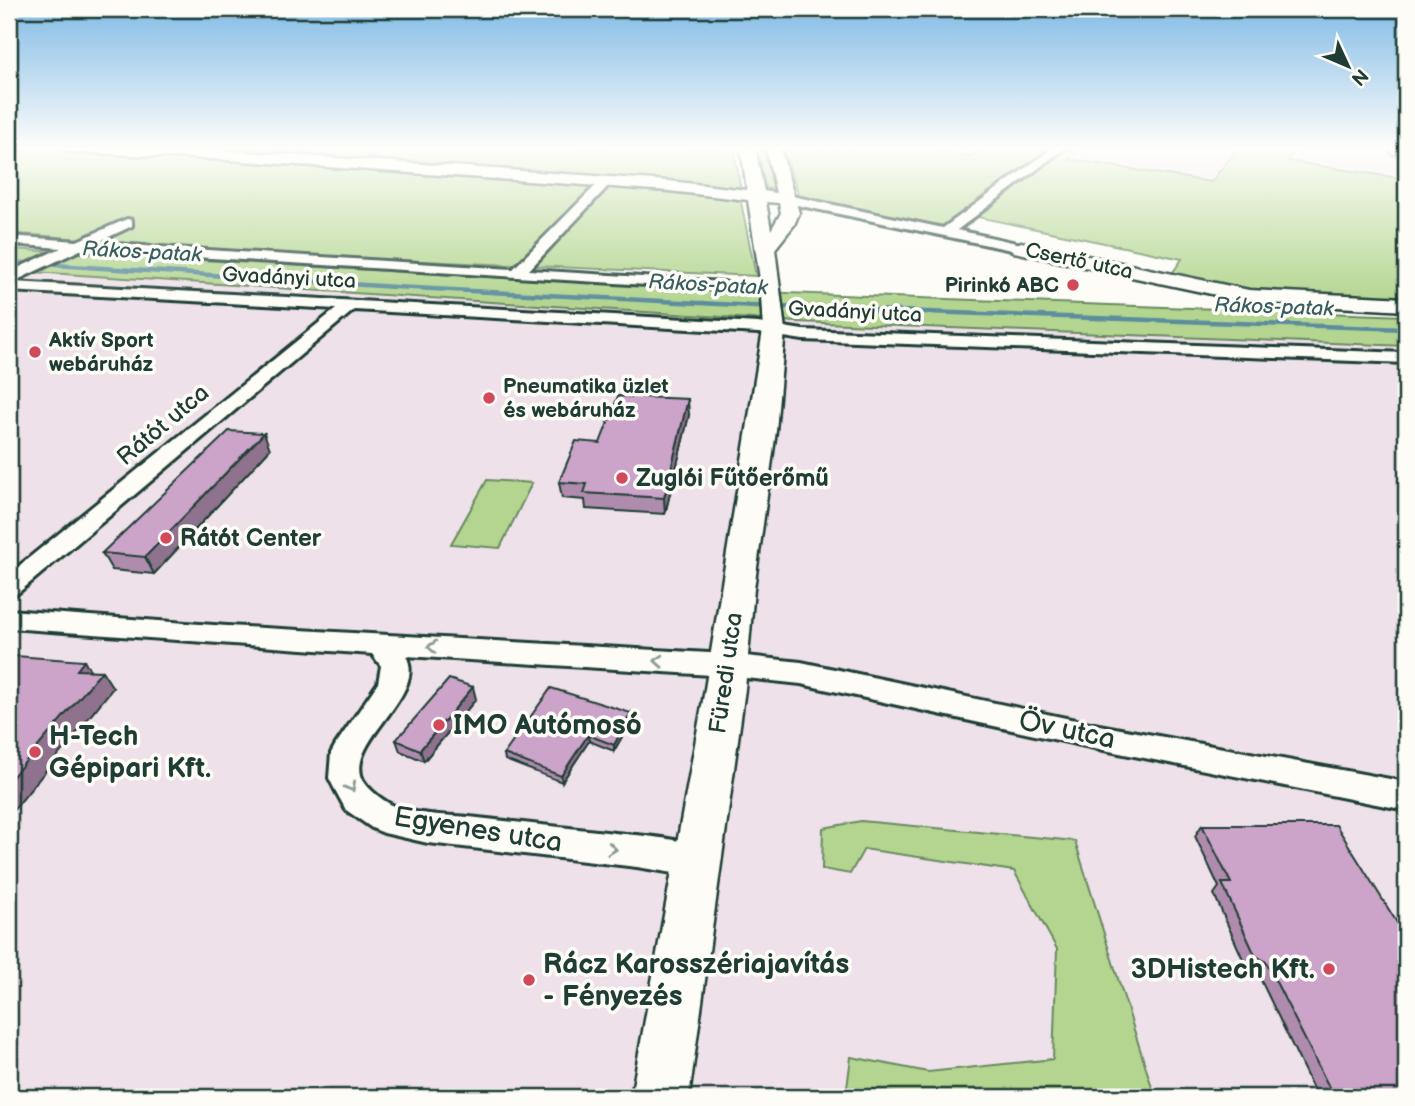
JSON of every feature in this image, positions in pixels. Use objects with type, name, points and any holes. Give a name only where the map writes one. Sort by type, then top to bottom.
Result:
[{"type":"main road","name":"Füredi utca","points":[[660,1097],[762,431],[772,314],[757,200]]},
{"type":"main road","name":"Csertő utca","points":[[771,200],[789,206]]},
{"type":"main road","points":[[764,249],[785,225],[789,206],[787,200]]},
{"type":"main road","name":"Csertő utca","points":[[1021,248],[1249,296],[1406,305]]},
{"type":"street","points":[[517,274],[589,200]]},
{"type":"street","points":[[946,232],[990,200]]},
{"type":"street","name":"Csertő utca","points":[[789,206],[819,205],[1021,248]]},
{"type":"street","points":[[9,278],[127,223]]},
{"type":"street","name":"Gvadányi utca","points":[[9,240],[724,287]]},
{"type":"street","name":"Gvadányi utca","points":[[9,286],[352,304],[772,314],[803,335],[1406,358]]},
{"type":"street","name":"Rátót utca","points":[[9,587],[352,304]]},
{"type":"street","points":[[9,619],[727,665]]},
{"type":"street","name":"Egyenes utca","points":[[378,643],[396,664],[392,685],[347,753],[345,778],[360,802],[384,818],[428,828],[636,851],[698,861]]},
{"type":"street","name":"Öv utca","points":[[727,665],[801,673],[1099,737],[1406,796]]},
{"type":"shaded area","points":[[33,272],[797,322],[1406,346],[1406,1097],[9,1097],[9,284]]},
{"type":"green space","points":[[9,200],[733,200],[741,202],[756,276],[266,254],[9,233]]},
{"type":"green space","points":[[806,200],[1406,200],[1406,302],[1317,297],[1231,286],[1171,275],[1182,259],[978,217],[962,230]]},
{"type":"green space","points":[[9,249],[731,291],[1406,316],[1406,346],[797,322],[33,272],[9,270]]},
{"type":"green space","points":[[487,480],[532,483],[500,548],[451,544]]},
{"type":"green space","points":[[861,821],[1075,841],[1155,1097],[931,1097],[847,1088],[851,1057],[928,1072],[1053,1059],[1057,949],[1014,871],[864,849],[850,874],[822,869],[823,828]]},
{"type":"building","name":"Zuglói Fűtőerőmű","points":[[618,396],[688,399],[664,498],[584,493],[587,484],[559,482],[576,441],[600,443]]},
{"type":"building","points":[[229,431],[264,433],[145,557],[102,553]]},
{"type":"building","name":"H-Tech Gépipari Kft.","points":[[15,656],[84,661],[77,670],[102,671],[9,781],[9,663]]},
{"type":"building","points":[[449,679],[473,687],[420,750],[396,740]]},
{"type":"building","points":[[551,688],[631,713],[614,745],[588,735],[561,776],[504,754]]},
{"type":"building","name":"3DHistech Kft.","points":[[1202,825],[1336,825],[1406,937],[1406,1097],[1334,1097],[1266,962],[1255,955],[1222,883],[1231,883]]},
{"type":"waterway","name":"Rákos-patak","points":[[9,262],[396,287],[756,306],[1406,329]]},
{"type":"railway","points":[[9,1089],[31,1097]]},
{"type":"place","name":"Pirinkó ABC","points":[[1073,285]]},
{"type":"place","name":"Aktív Sport webáruház","points":[[35,352]]},
{"type":"place","name":"Pneumatika üzlet és webáruház","points":[[489,398]]},
{"type":"place","name":"Zuglói Fűtőerőmű","points":[[622,478]]},
{"type":"place","name":"Rátót Center","points":[[166,538]]},
{"type":"place","name":"IMO Autómosó","points":[[439,725]]},
{"type":"place","name":"H-Tech Gépipari Kft.","points":[[35,752]]},
{"type":"place","name":"3DHistech Kft.","points":[[1329,969]]},
{"type":"place","name":"Rácz Karosszériajavítás - Fényezés","points":[[529,980]]}]
